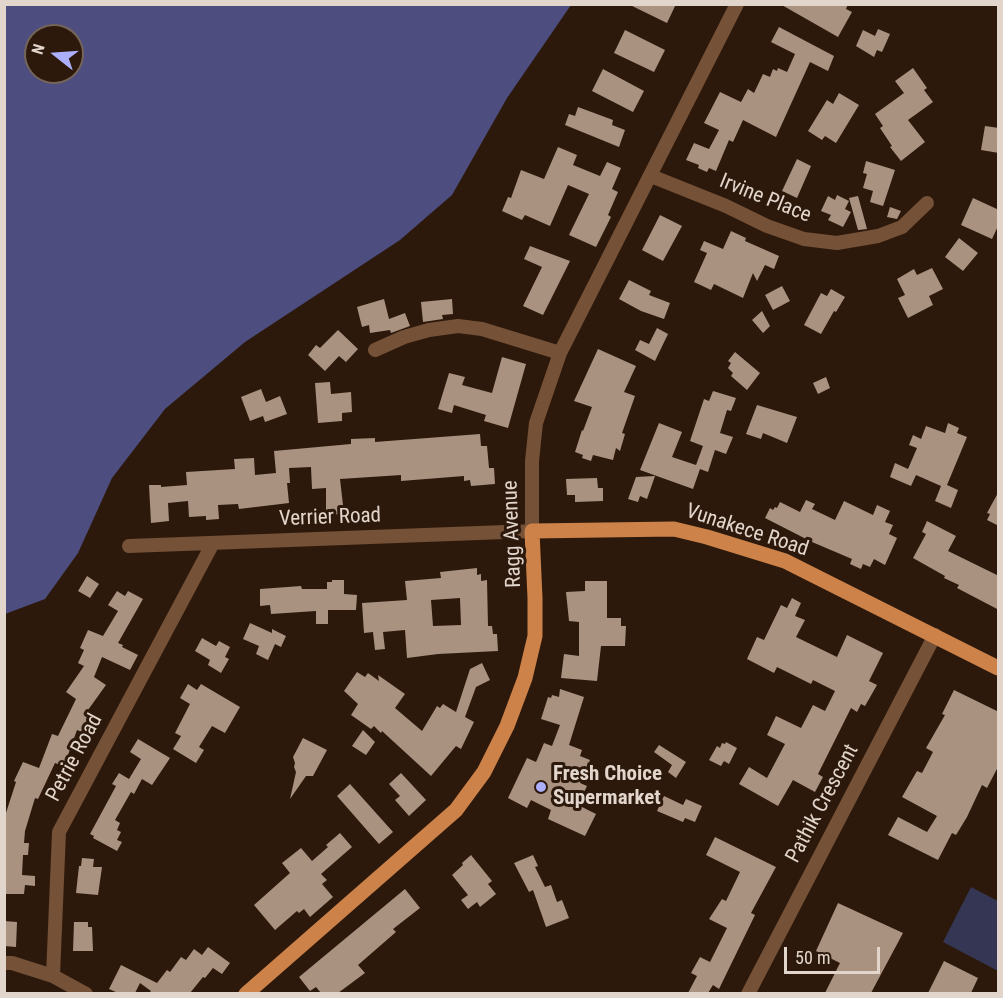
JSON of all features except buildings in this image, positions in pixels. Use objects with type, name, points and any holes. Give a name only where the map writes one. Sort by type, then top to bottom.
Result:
[{"type":"main road","name":"Vunakece Road","points":[[532,531],[674,529],[707,537],[785,561],[999,668]]},
{"type":"main road","name":"Ragg Avenue","points":[[246,993],[456,810],[484,772],[507,726],[525,678],[535,636],[532,531]]},
{"type":"street","name":"Ragg Avenue","points":[[532,531],[532,462],[536,423],[560,353],[737,4]]},
{"type":"street","name":"Irvine Place","points":[[651,176],[726,206],[767,226],[804,239],[837,243],[878,236],[902,227],[927,204]]},
{"type":"street","points":[[375,350],[404,337],[429,330],[458,326],[482,329],[560,353]]},
{"type":"street","name":"Verrier Road","points":[[129,546],[532,531]]},
{"type":"street","name":"Petrie Road","points":[[53,976],[59,832],[213,543]]},
{"type":"street","name":"Pathik Crescent","points":[[748,993],[935,634]]},
{"type":"street","points":[[4,963],[12,963],[53,976],[86,993]]},
{"type":"shaded area","points":[[5,4],[571,5],[507,98],[452,195],[400,240],[245,342],[165,409],[112,478],[78,553],[45,599],[5,614]]},
{"type":"shaded area","points":[[971,887],[998,901],[998,971],[943,942]]},
{"type":"place","name":"Fresh Choice Supermarket","points":[[541,787]]}]
